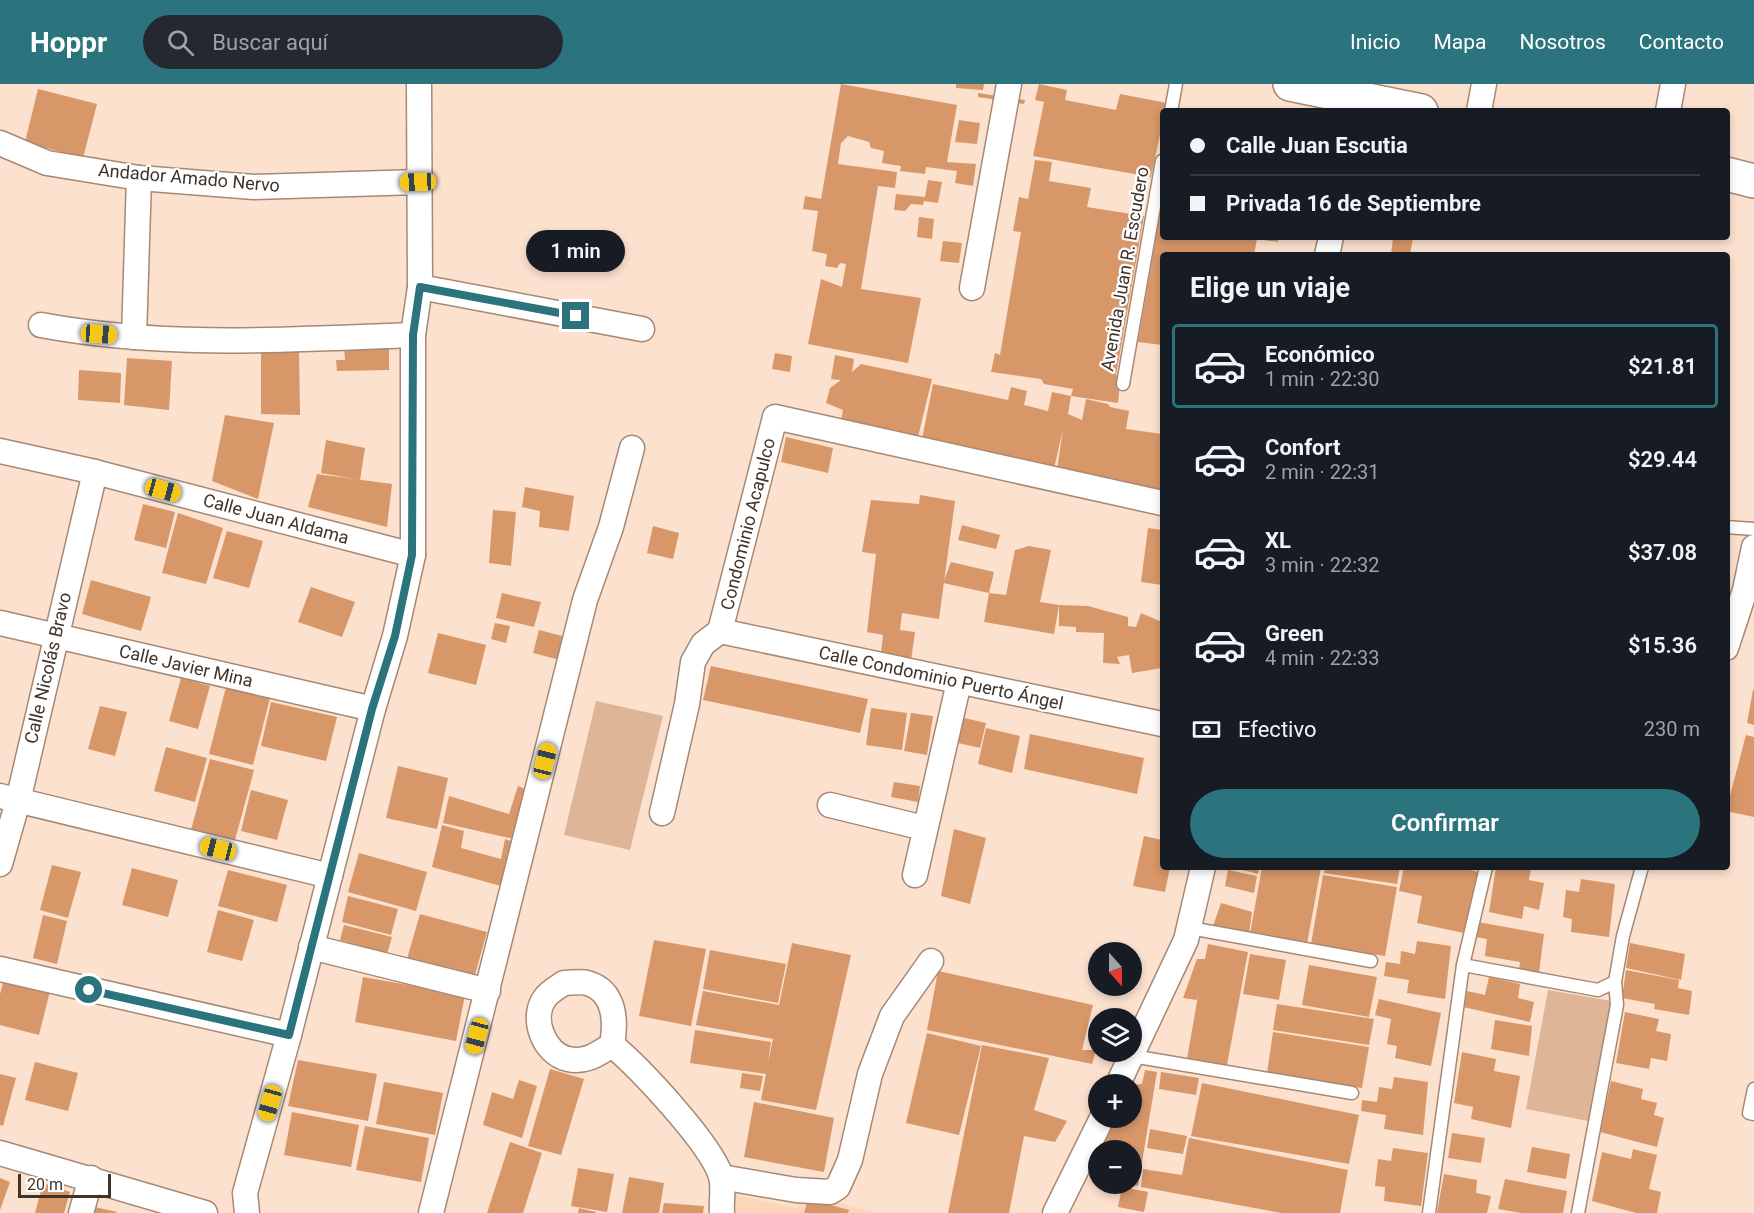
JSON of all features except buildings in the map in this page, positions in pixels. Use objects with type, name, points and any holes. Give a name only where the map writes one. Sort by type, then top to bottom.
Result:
[{"type":"main road","points":[[1299,85],[1361,105],[1391,108]]},
{"type":"main road","points":[[1730,175],[1754,181]]},
{"type":"street","points":[[247,1213],[245,1193],[289,1035],[372,709],[395,636],[412,555],[413,335],[420,287],[419,84]]},
{"type":"street","points":[[972,288],[1009,84]]},
{"type":"street","points":[[1480,108],[1484,84]]},
{"type":"street","points":[[1669,108],[1673,84]]},
{"type":"street","name":"Andador Amado Nervo","points":[[0,143],[48,163],[139,178],[254,187],[418,182]]},
{"type":"street","points":[[134,337],[139,178]]},
{"type":"street","points":[[420,287],[642,329]]},
{"type":"street","points":[[41,326],[81,333],[210,341],[413,335]]},
{"type":"street","name":"Condominio Acapulco","points":[[720,631],[775,417],[1160,503]]},
{"type":"street","points":[[431,1213],[585,600],[611,527],[632,448]]},
{"type":"street","name":"Calle Juan Aldama","points":[[0,451],[95,472],[412,555]]},
{"type":"street","name":"Calle Nicolás Bravo","points":[[0,864],[9,799],[55,636],[95,472]]},
{"type":"street","points":[[1730,636],[1745,590],[1754,547]]},
{"type":"street","name":"Calle Javier Mina","points":[[0,622],[372,709]]},
{"type":"street","points":[[662,813],[687,704],[693,663],[702,644],[720,631]]},
{"type":"street","name":"Calle Condominio Puerto Ángel","points":[[720,631],[1160,724]]},
{"type":"street","points":[[915,875],[959,682]]},
{"type":"street","points":[[9,799],[330,876]]},
{"type":"street","points":[[830,805],[924,828]]},
{"type":"street","points":[[1142,1034],[1190,928],[1202,870]]},
{"type":"street","points":[[311,947],[488,992]]},
{"type":"street","points":[[721,1177],[796,1190],[830,1192],[838,1187],[850,1160],[870,1074],[892,1016],[931,961]]},
{"type":"street","points":[[0,969],[289,1035]]},
{"type":"street","points":[[612,1046],[677,1111],[721,1177],[722,1213]]},
{"type":"street","points":[[1055,1213],[1097,1128]]},
{"type":"street","points":[[0,1153],[205,1213]]},
{"type":"street","points":[[81,1213],[91,1178]]},
{"type":"lane","points":[[1172,108],[1176,84]]},
{"type":"lane","name":"Avenida Juan R. Escudero","points":[[1123,384],[1160,172]]},
{"type":"lane","points":[[1730,527],[1754,529]]},
{"type":"lane","points":[[1429,1213],[1462,965],[1485,870]]},
{"type":"lane","points":[[1578,1213],[1611,1023],[1617,1005],[1615,982],[1623,936],[1641,870]]},
{"type":"lane","points":[[1190,928],[1371,961]]},
{"type":"lane","points":[[1462,965],[1598,990],[1615,982]]},
{"type":"lane","points":[[1142,1058],[1352,1092]]},
{"type":"lane","points":[[1754,1089],[1749,1113],[1754,1114]]},
{"type":"shaded area","points":[[596,701],[663,716],[630,850],[564,835]]},
{"type":"shaded area","points":[[1548,990],[1611,1001],[1588,1121],[1526,1109]]},
{"type":"shaded area","points":[[736,1195],[798,1208],[805,1196],[878,1213],[730,1213],[730,1205]]},
{"type":"route","points":[[89,990],[289,1035],[372,709],[395,636],[412,555],[413,335],[420,287],[576,316]]}]
